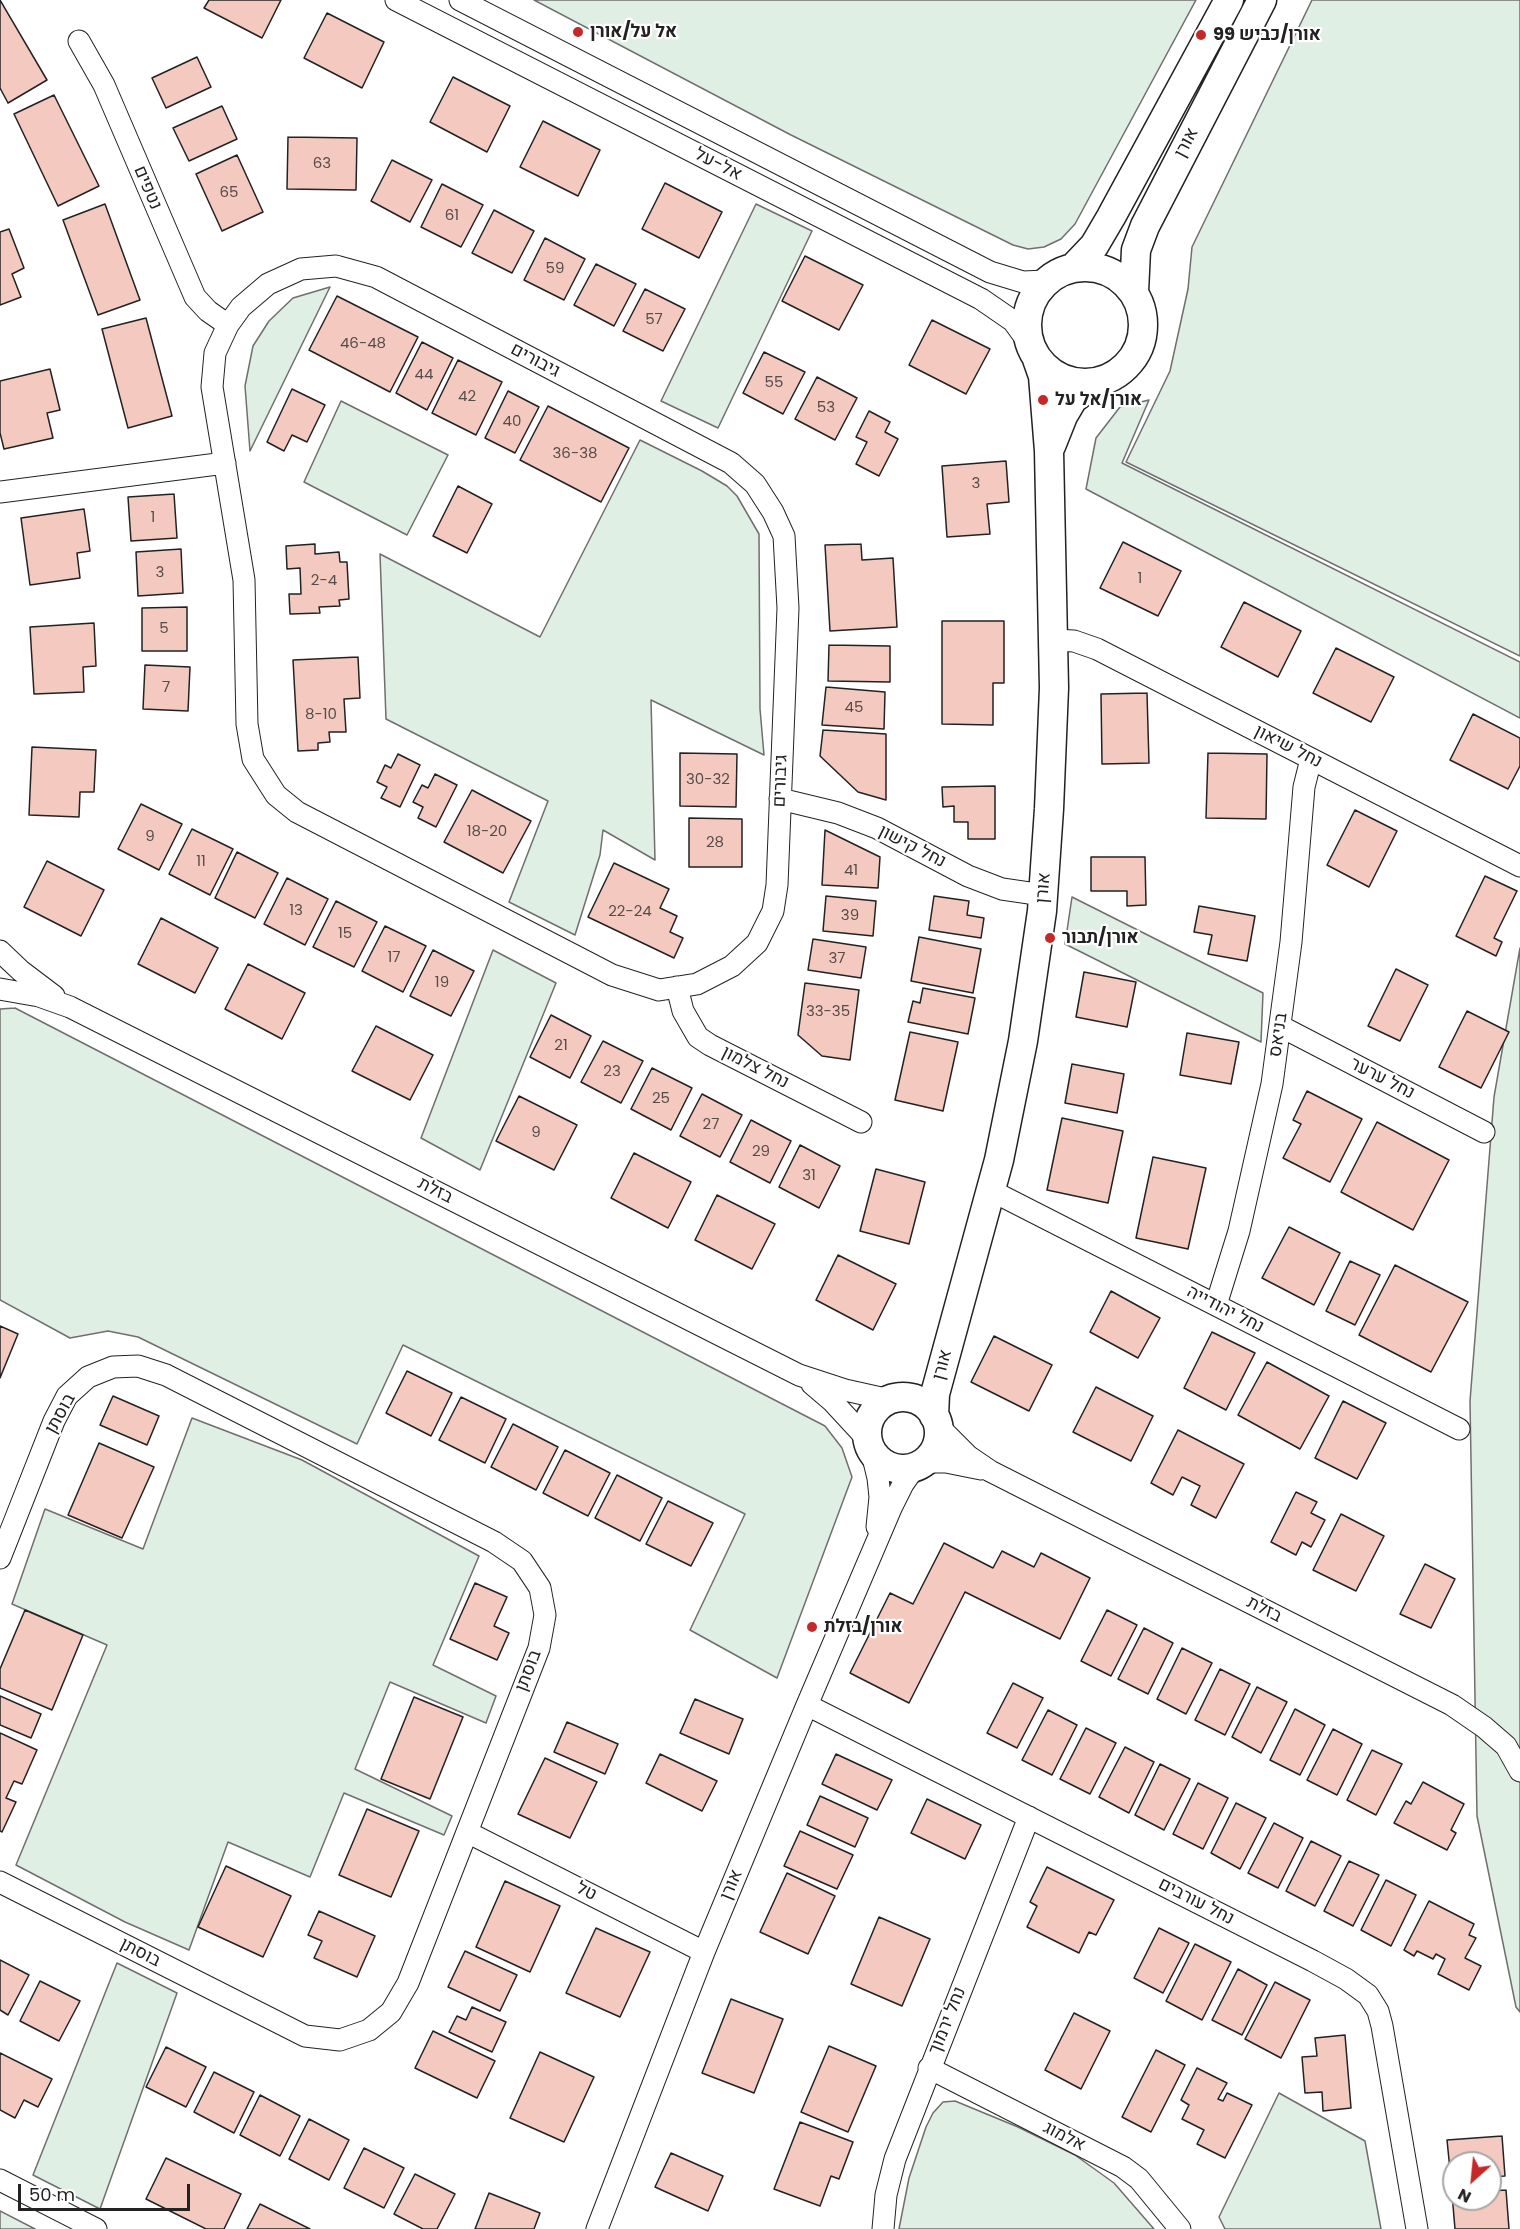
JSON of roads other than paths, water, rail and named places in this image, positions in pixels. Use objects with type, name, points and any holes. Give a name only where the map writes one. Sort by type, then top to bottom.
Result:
[{"type":"street","name":"אל-על","points":[[396,0],[981,299],[1013,321],[1033,351]]},
{"type":"street","name":"אל-על","points":[[460,0],[990,272],[1023,282],[1046,281]]},
{"type":"street","name":"אורן","points":[[1074,267],[1094,246],[1111,218],[1229,0]]},
{"type":"street","name":"אורן","points":[[1134,292],[1136,250],[1145,226],[1262,0]]},
{"type":"street","name":"נטפים","points":[[79,41],[104,85],[195,297],[208,311],[228,326]]},
{"type":"street","name":"גיבורים","points":[[336,266],[376,277],[731,463],[755,484],[773,512],[784,536],[788,608],[777,885],[773,911],[757,943],[732,966],[698,984],[659,990],[612,975],[297,812],[276,795],[254,759],[247,724],[244,580],[225,463],[212,387],[215,353],[228,326],[241,307],[268,284],[301,269],[336,266]]},
{"type":"street","points":[[1074,267],[1090,267],[1106,270],[1120,278],[1134,292],[1142,310],[1144,330],[1139,349],[1128,366],[1112,378],[1093,384],[1073,383],[1049,372],[1033,351],[1026,330],[1030,303],[1046,281],[1074,267]]},
{"type":"street","name":"אורן","points":[[936,1421],[935,1394],[992,1191],[1023,1041],[1043,895],[1052,732],[1053,640],[1049,451],[1043,376],[1033,351]]},
{"type":"street","name":"אורן","points":[[1049,451],[1062,416],[1073,399],[1093,384]]},
{"type":"street","points":[[0,492],[225,463]]},
{"type":"street","name":"נחל שיאון","points":[[1053,640],[1074,641],[1097,649],[1520,866]]},
{"type":"street","name":"בניאס","points":[[1216,1305],[1239,1231],[1272,1083],[1291,942],[1304,788],[1311,759]]},
{"type":"street","name":"נחל קישון","points":[[780,799],[838,813],[877,828],[968,876],[1002,889],[1043,895]]},
{"type":"street","name":"בזלת","points":[[0,951],[21,971],[70,1007]]},
{"type":"street","name":"נחל צלמון","points":[[676,987],[683,1011],[698,1037],[710,1046],[861,1122]]},
{"type":"street","name":"בזלת","points":[[0,989],[39,996],[70,1007],[799,1375],[845,1390],[895,1399]]},
{"type":"street","name":"נחל ערער","points":[[1280,1026],[1484,1132]]},
{"type":"street","name":"נחל יהודייה","points":[[992,1191],[1459,1429]]},
{"type":"street","name":"אורן","points":[[895,1399],[928,1362],[956,1315]]},
{"type":"street","name":"בוסתן","points":[[0,1558],[54,1422],[67,1396],[88,1377],[113,1367],[138,1366],[165,1375],[494,1542],[522,1561],[540,1588],[545,1615],[539,1648],[408,1983],[391,2012],[369,2030],[340,2040],[305,2036],[0,1882]]},
{"type":"street","name":"בזלת","points":[[799,1375],[832,1401],[870,1445]]},
{"type":"street","points":[[910,1398],[921,1402],[936,1421],[937,1444],[932,1454],[920,1464],[894,1468],[877,1458],[870,1445],[870,1420],[874,1411],[895,1399],[910,1398]]},
{"type":"street","name":"בזלת","points":[[936,1421],[968,1456],[990,1472],[1452,1705],[1484,1727],[1506,1746],[1520,1771]]},
{"type":"street","name":"אורן","points":[[870,1445],[880,1497],[875,1545]]},
{"type":"street","name":"בזלת","points":[[920,1464],[946,1462],[990,1472]]},
{"type":"street","name":"אורן","points":[[597,2229],[704,1952],[807,1705],[903,1484],[920,1464]]},
{"type":"street","name":"נחל עורבים","points":[[807,1705],[1321,1966],[1346,1979],[1368,1995],[1378,2011],[1382,2026],[1417,2229]]},
{"type":"street","name":"נחל ירמוך","points":[[883,2229],[886,2195],[895,2159],[1029,1817]]},
{"type":"street","name":"טל","points":[[467,1832],[704,1952]]},
{"type":"street","name":"אלמוג","points":[[929,2068],[1123,2167],[1139,2179],[1180,2229]]},
{"type":"street","points":[[0,2180],[96,2229]]},
{"type":"place","name":"אל על/אורן","points":[[578,32]]},
{"type":"place","name":"אורן/כביש 99","points":[[1201,35]]},
{"type":"place","name":"אורן/אל על","points":[[1043,400]]},
{"type":"place","name":"אורן/תבור","points":[[1050,938]]},
{"type":"place","name":"אורן/בזלת","points":[[812,1627]]}]
